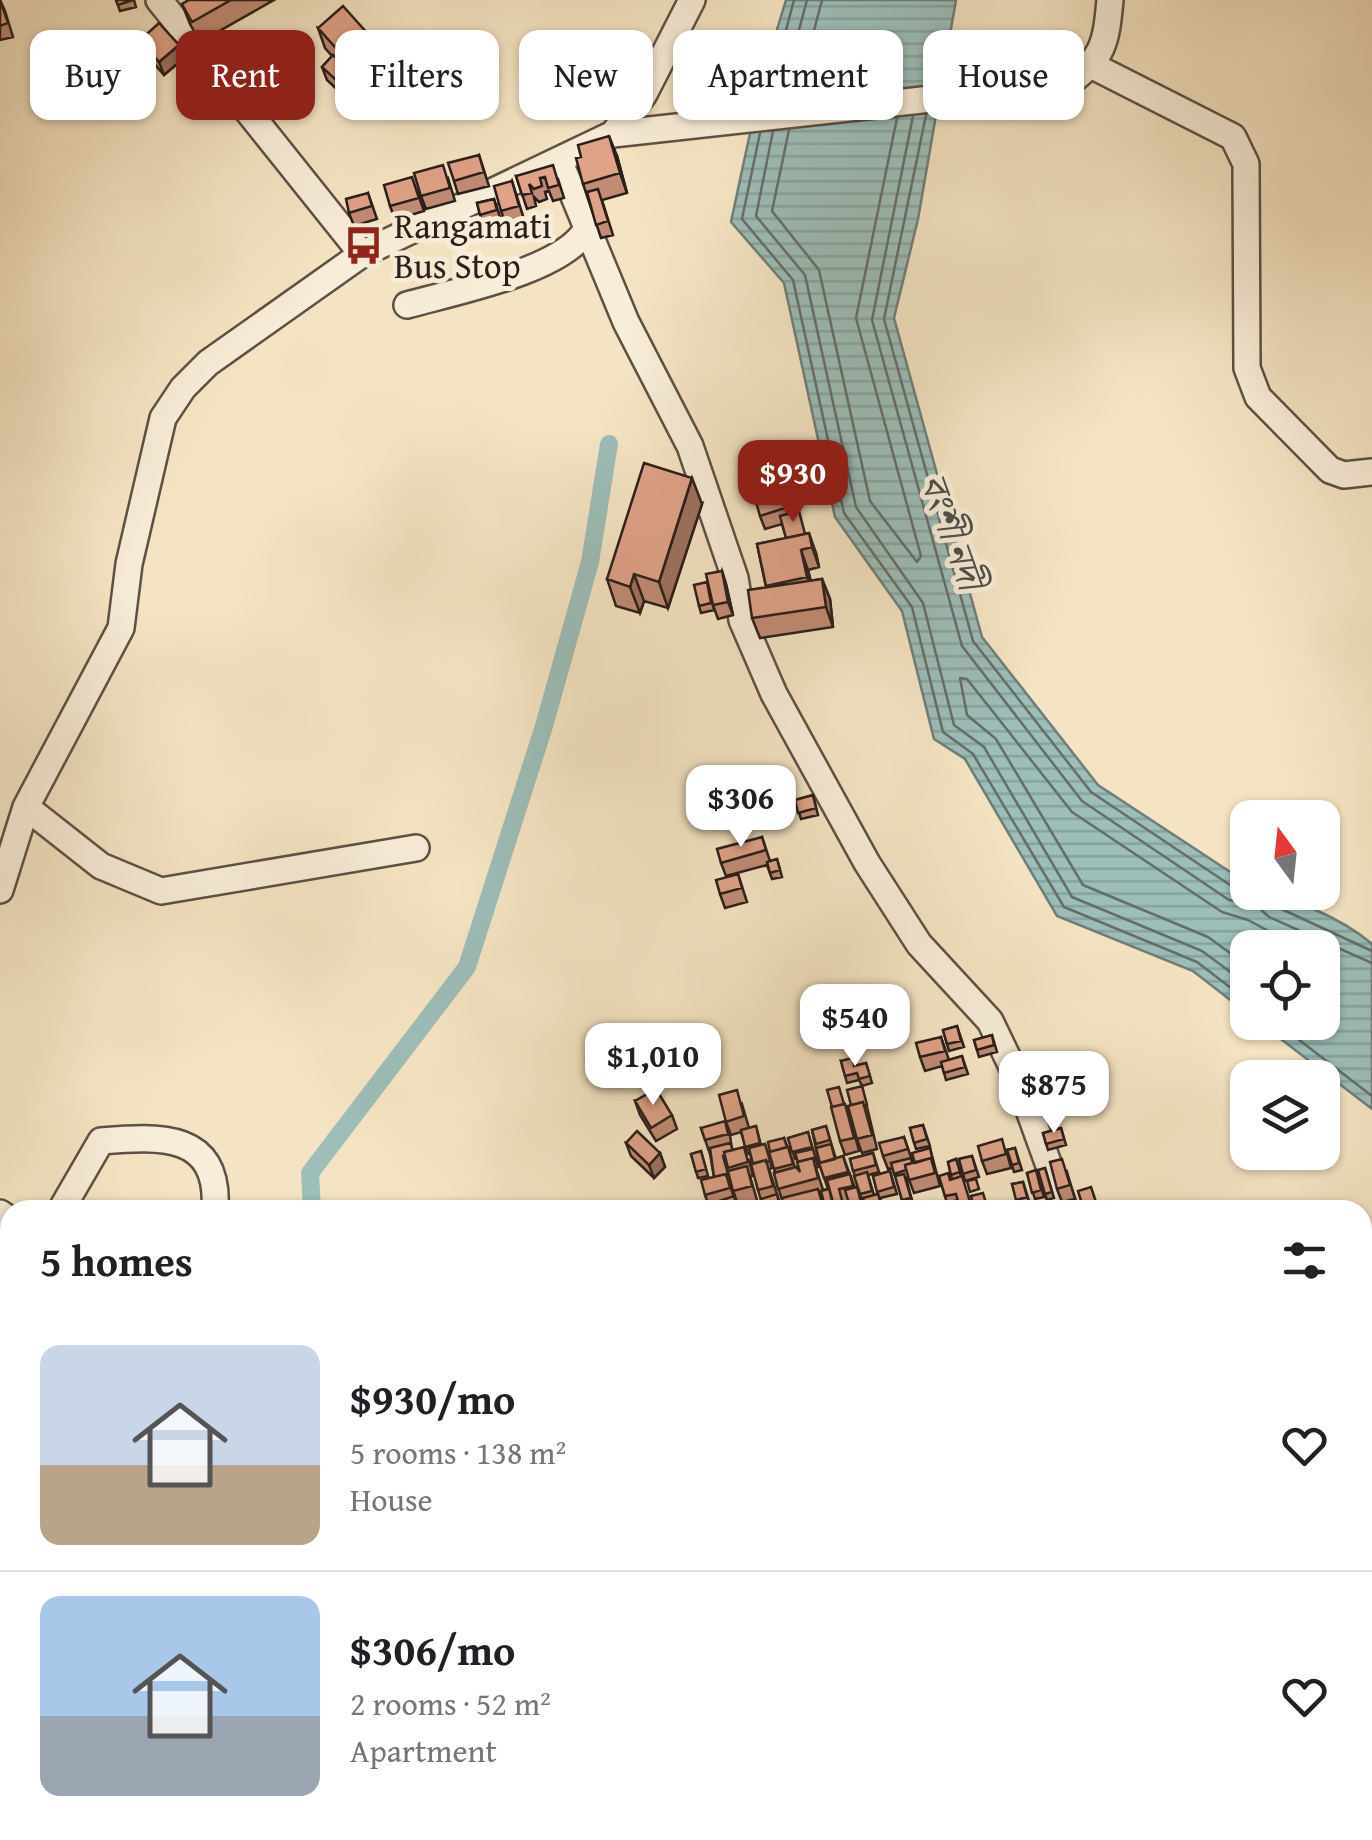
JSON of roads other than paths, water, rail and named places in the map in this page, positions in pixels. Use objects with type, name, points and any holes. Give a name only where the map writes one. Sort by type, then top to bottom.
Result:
[{"type":"street","points":[[159,0],[362,254]]},
{"type":"street","points":[[0,890],[26,807],[121,628],[129,564],[163,418],[183,388],[208,363],[362,254],[613,134],[1067,84],[1093,66],[1106,40],[1110,0]]},
{"type":"street","points":[[613,134],[644,94],[690,1]]},
{"type":"street","points":[[1093,66],[1233,137],[1246,164],[1247,368],[1258,398],[1330,470],[1344,476],[1372,472]]},
{"type":"street","points":[[560,160],[626,322],[690,446],[736,578],[742,620],[774,694],[867,863],[918,944],[990,1021],[1017,1078],[1062,1200]]},
{"type":"street","points":[[407,305],[525,269],[576,246],[586,230]]},
{"type":"street","points":[[26,807],[100,866],[162,891],[416,848]]},
{"type":"street","points":[[67,1200],[101,1140],[134,1138],[182,1141],[204,1157],[216,1200]]},
{"type":"water","name":"বংশী নদী","points":[[786,0],[956,0],[951,30],[923,30],[923,120],[935,120],[918,219],[894,318],[982,637],[1098,785],[1230,872],[1230,910],[1315,910],[1372,944],[1372,1109],[1340,1084],[1340,1060],[1308,1060],[1282,1040],[1340,1040],[1340,930],[1230,930],[1230,1000],[1193,971],[1057,916],[965,759],[934,739],[902,611],[835,517],[784,283],[731,222],[753,120],[903,120],[903,30],[777,30]]},
{"type":"waterway","points":[[311,1200],[310,1173],[467,967],[544,726],[590,562],[609,444]]},
{"type":"place","name":"Rangamati Bus Stop","points":[[364,246]]}]
